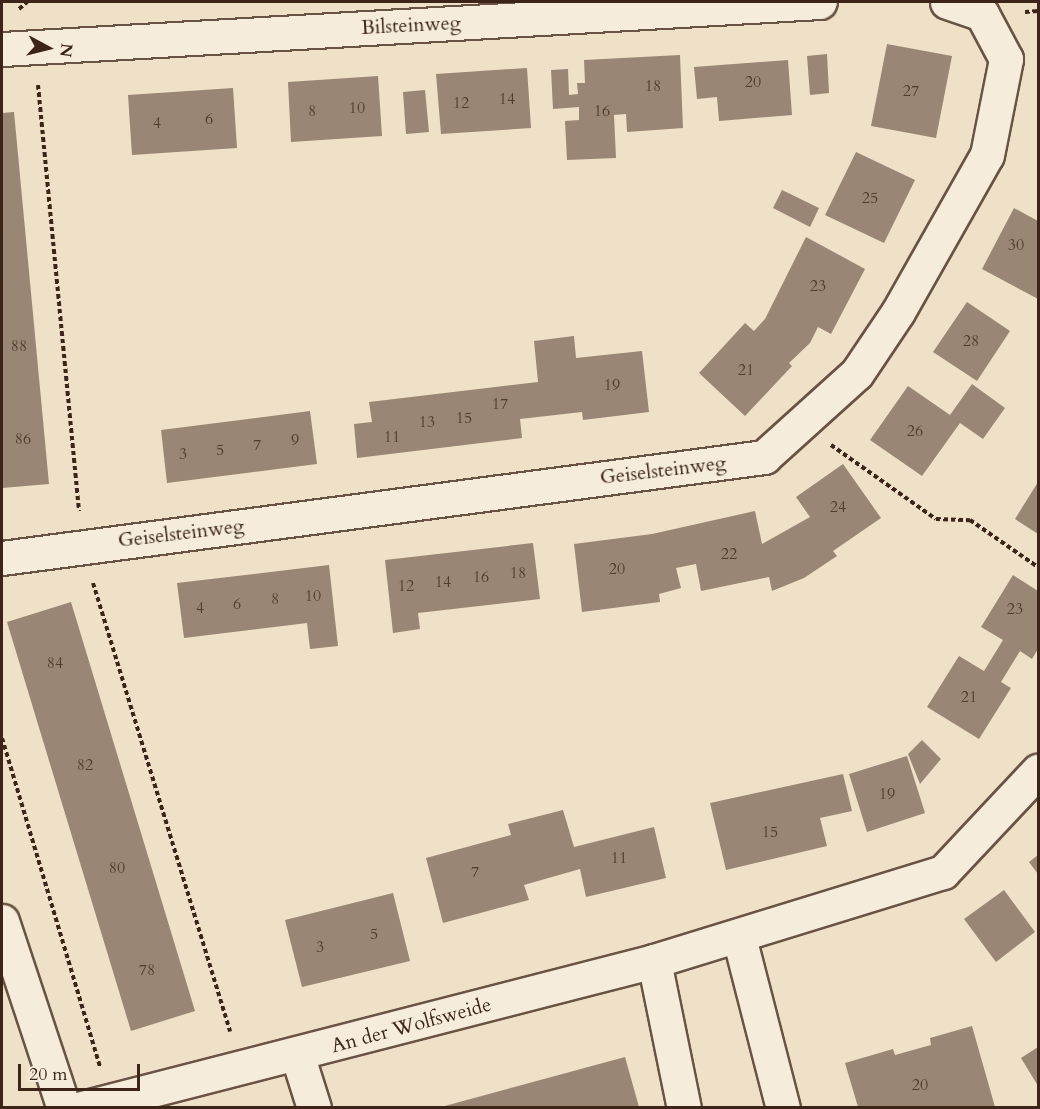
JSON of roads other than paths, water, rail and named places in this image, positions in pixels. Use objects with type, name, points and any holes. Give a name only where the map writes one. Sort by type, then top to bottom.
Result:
[{"type":"street","name":"Bilsteinweg","points":[[2,49],[820,2]]},
{"type":"street","name":"Geiselsteinweg","points":[[2,558],[764,457],[803,425],[857,373],[898,312],[987,155],[1006,59],[982,14],[947,2]]},
{"type":"street","name":"An der Wolfsweide","points":[[95,1103],[242,1069],[654,961],[740,937],[943,872],[1038,771]]},
{"type":"street","points":[[2,921],[64,1107]]},
{"type":"street","points":[[740,937],[783,1107]]},
{"type":"street","points":[[654,961],[684,1107]]},
{"type":"street","points":[[297,1054],[314,1107]]}]
